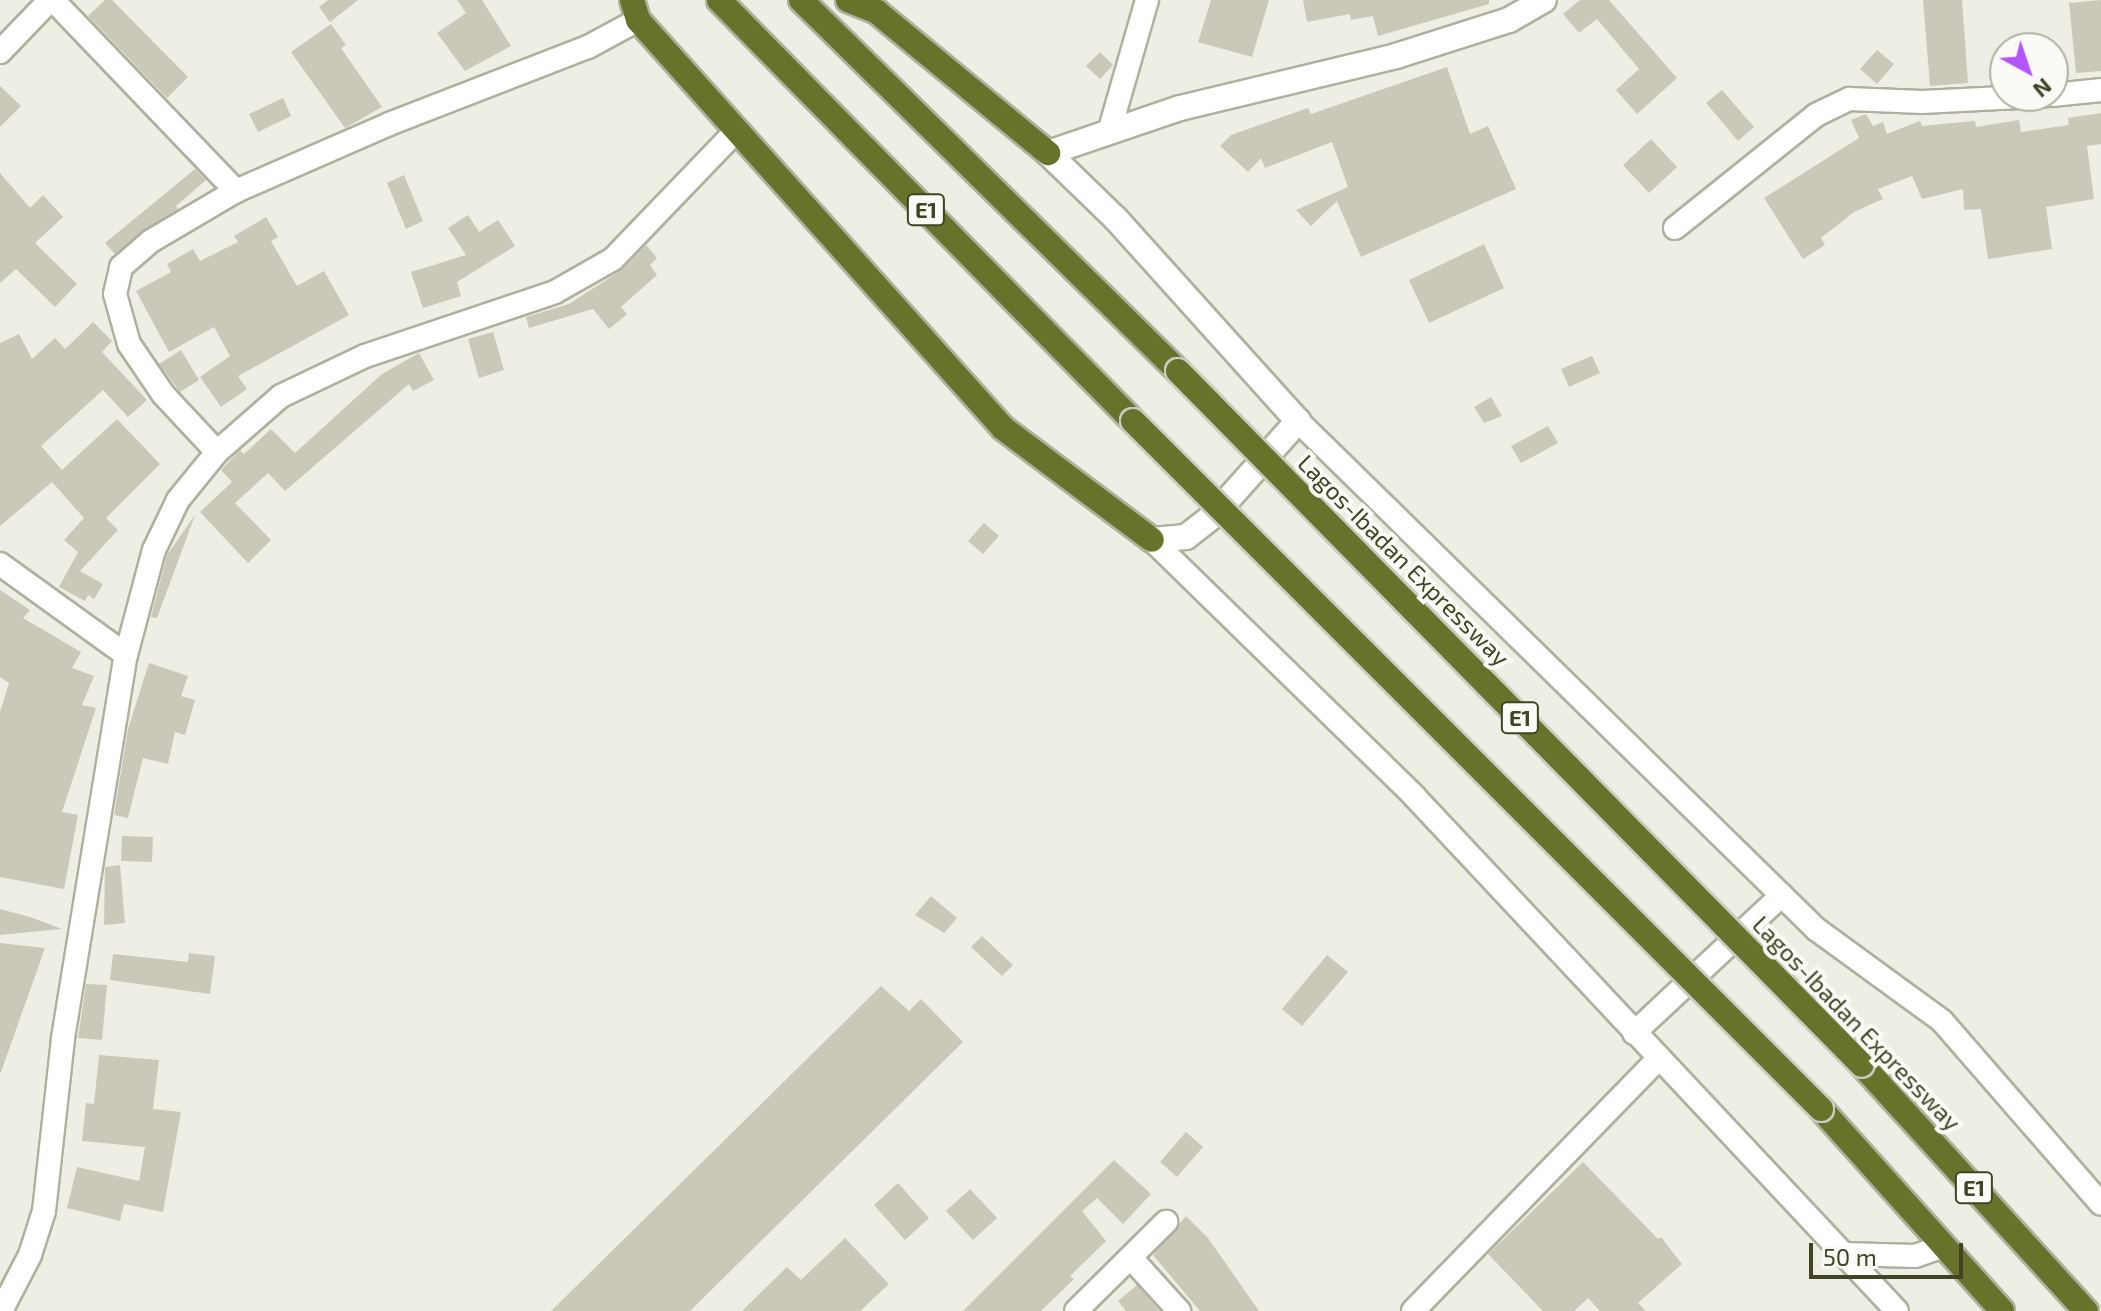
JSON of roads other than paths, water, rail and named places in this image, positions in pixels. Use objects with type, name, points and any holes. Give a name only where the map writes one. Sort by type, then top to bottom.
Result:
[{"type":"highway","name":"E1","points":[[719,0],[1133,421],[1821,1109],[2002,1311]]},
{"type":"highway","name":"Lagos-Ibadan Expressway","points":[[801,0],[1178,371],[1862,1065],[2086,1311]]},
{"type":"highway","points":[[848,0],[877,12],[1048,153]]},
{"type":"highway","points":[[635,10],[736,131],[1003,428],[1152,540]]},
{"type":"street","points":[[0,52],[52,0],[236,191]]},
{"type":"street","points":[[1110,129],[1147,0]]},
{"type":"street","points":[[1544,0],[1509,20],[1396,56],[1110,129],[1048,153],[1145,250],[1298,421],[1816,929],[1942,1021],[2101,1204]]},
{"type":"street","points":[[217,452],[163,394],[129,344],[115,294],[121,267],[151,241],[236,191],[389,124],[588,47],[635,10]]},
{"type":"street","points":[[2069,93],[2101,90]]},
{"type":"street","points":[[1675,228],[1816,115],[1849,99],[1923,102],[1989,99]]},
{"type":"street","points":[[1,1311],[30,1255],[44,1211],[65,1023],[126,655],[154,550],[178,500],[217,452],[281,396],[365,356],[555,292],[613,259],[736,131]]},
{"type":"street","points":[[1152,540],[1186,537],[1215,514],[1298,421]]},
{"type":"street","points":[[1152,540],[1414,796],[1897,1311]]},
{"type":"street","points":[[0,564],[126,655]]},
{"type":"street","points":[[1634,1033],[1782,895]]},
{"type":"street","points":[[1413,1311],[1658,1059]]},
{"type":"street","points":[[1076,1311],[1166,1222]]},
{"type":"street","points":[[1843,1254],[1915,1256],[1944,1246]]},
{"type":"street","points":[[1131,1258],[1179,1311]]}]
